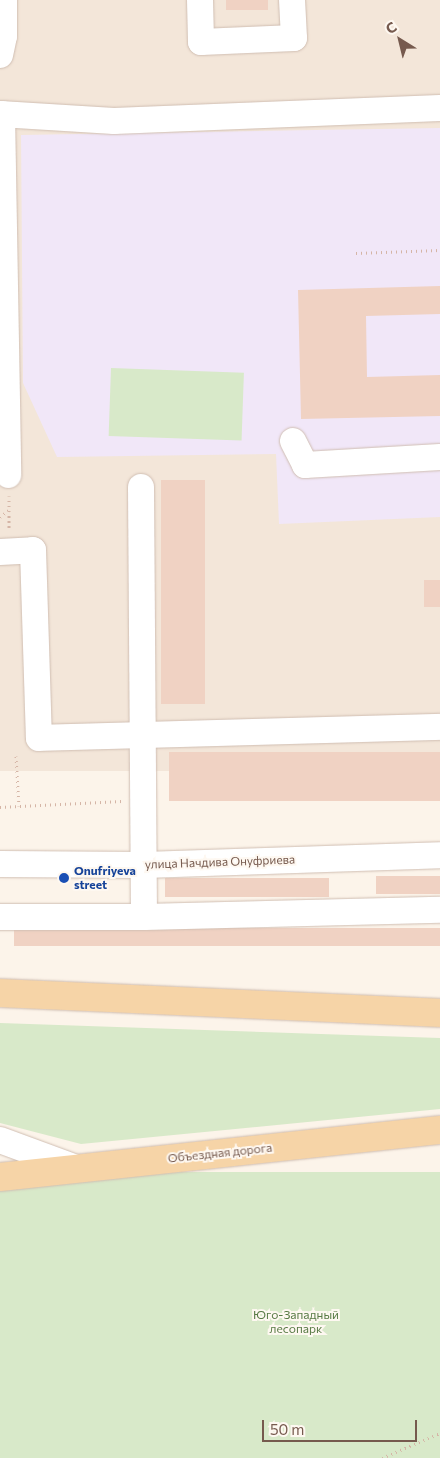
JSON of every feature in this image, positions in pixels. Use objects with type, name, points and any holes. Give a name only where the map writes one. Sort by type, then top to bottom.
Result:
[{"type":"main road","points":[[0,993],[440,1013]]},
{"type":"main road","name":"Объездная дорога","points":[[0,1177],[440,1130]]},
{"type":"street","points":[[0,56],[4,36],[4,0]]},
{"type":"street","points":[[200,0],[201,42],[294,38],[292,0]]},
{"type":"street","points":[[8,474],[1,114],[114,121],[440,108]]},
{"type":"street","points":[[293,441],[305,465],[440,458]]},
{"type":"street","points":[[141,487],[144,917]]},
{"type":"street","points":[[0,552],[32,550],[39,738],[440,727]]},
{"type":"street","name":"улица Начдива Онуфриева","points":[[0,864],[144,865],[440,855]]},
{"type":"street","points":[[0,917],[144,917],[440,910]]},
{"type":"street","points":[[0,1140],[79,1168]]},
{"type":"path","points":[[356,253],[440,250]]},
{"type":"path","points":[[0,532],[9,532],[8,474]]},
{"type":"path","points":[[0,517],[9,510]]},
{"type":"path","points":[[16,756],[19,806]]},
{"type":"path","points":[[0,807],[144,800]]},
{"type":"path","points":[[382,1458],[440,1433]]},
{"type":"shaded area","points":[[0,0],[440,0],[440,771],[0,771]]},
{"type":"shaded area","points":[[440,128],[440,517],[279,524],[276,454],[57,457],[23,383],[21,135]]},
{"type":"green space","points":[[111,368],[244,373],[242,441],[109,436]]},
{"type":"green space","points":[[0,1023],[440,1038],[440,1109],[81,1144],[0,1123]]},
{"type":"green space","name":"Юго-Западный лесопарк","points":[[0,1172],[440,1172],[440,1458],[0,1458]]},
{"type":"building","points":[[226,0],[268,0],[268,10],[226,10]]},
{"type":"building","points":[[440,286],[440,314],[366,316],[367,377],[440,375],[440,416],[301,419],[298,290]]},
{"type":"building","points":[[161,480],[205,480],[205,704],[161,704]]},
{"type":"building","points":[[424,580],[440,580],[440,607],[424,607]]},
{"type":"building","points":[[169,752],[440,752],[440,801],[169,801]]},
{"type":"building","points":[[376,876],[440,876],[440,894],[376,894]]},
{"type":"building","points":[[165,878],[329,878],[329,897],[165,897]]},
{"type":"building","points":[[14,928],[440,928],[440,946],[14,946]]},
{"type":"place","name":"Onufriyeva street","points":[[64,878]]}]
